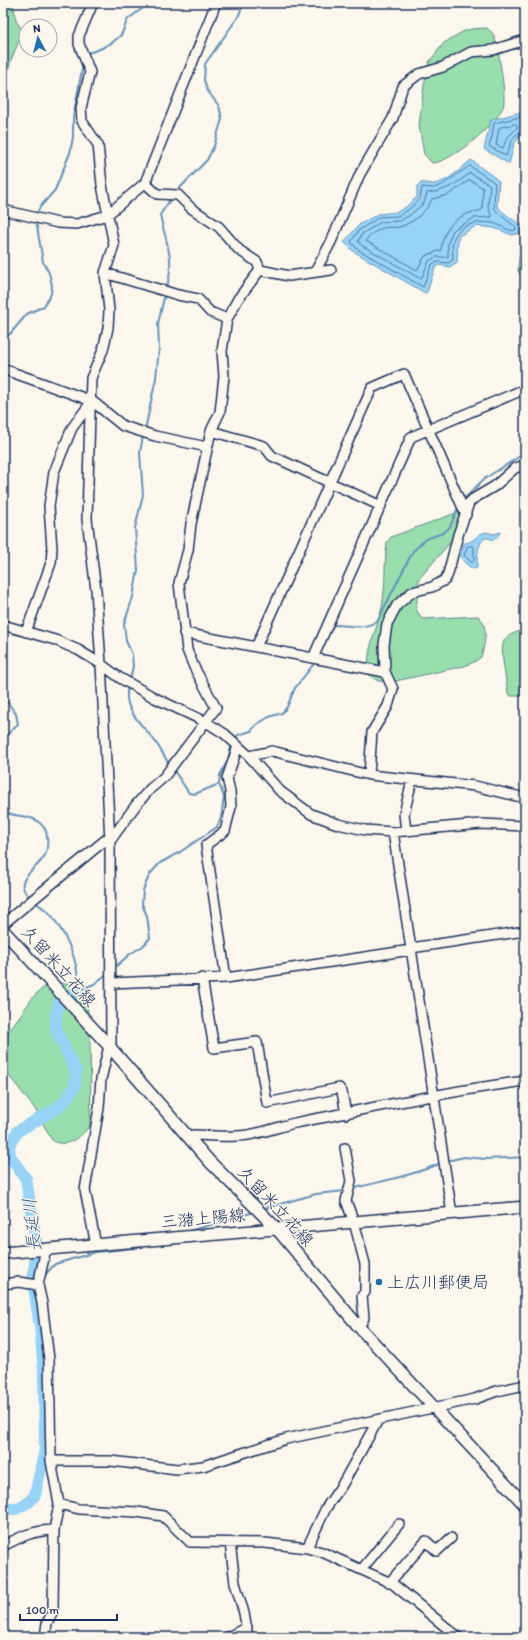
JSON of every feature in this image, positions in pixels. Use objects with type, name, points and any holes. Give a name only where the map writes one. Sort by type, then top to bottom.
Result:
[{"type":"main road","name":"久留米立花線","points":[[3,930],[109,1046],[210,1162],[277,1229],[359,1326],[525,1505]]},
{"type":"main road","name":"三潴上陽線","points":[[3,1253],[525,1207]]},
{"type":"street","points":[[93,3],[79,36],[83,54],[88,63],[90,72],[81,108],[82,121],[98,145],[107,215],[114,245],[105,273],[109,310],[108,328],[103,350],[91,378],[92,401],[87,519],[96,590],[101,664],[109,839],[111,983],[111,1044],[109,1046],[101,1079],[99,1108],[86,1190],[96,1245]]},
{"type":"street","points":[[3,210],[64,223],[77,224],[107,215],[145,183],[216,3]]},
{"type":"street","points":[[315,272],[331,242],[360,174],[393,118],[403,86],[419,74],[442,66],[471,52],[493,50],[525,40]]},
{"type":"street","points":[[145,183],[157,194],[178,195],[191,208],[219,227],[239,250],[257,262],[260,270]]},
{"type":"street","points":[[260,270],[289,276],[331,270]]},
{"type":"street","points":[[3,924],[109,839],[150,789],[164,777],[216,708],[194,667],[187,650],[179,583],[188,550],[191,524],[207,447],[211,431],[220,412],[224,376],[222,351],[227,318],[238,299],[260,270]]},
{"type":"street","points":[[105,273],[178,295],[198,299],[210,312],[227,318]]},
{"type":"street","points":[[3,369],[92,401],[123,426],[155,436],[207,447]]},
{"type":"street","points":[[256,647],[372,388],[404,374],[466,515]]},
{"type":"street","points":[[313,658],[411,437],[525,389]]},
{"type":"street","points":[[26,632],[51,564],[52,549],[49,506],[54,472],[72,428],[92,401]]},
{"type":"street","points":[[211,431],[264,446],[272,456],[381,506]]},
{"type":"street","points":[[369,775],[372,732],[388,706],[393,689],[385,672],[384,645],[387,624],[393,611],[397,604],[412,592],[432,587],[445,580],[469,503],[495,486],[515,468],[525,465]]},
{"type":"street","points":[[3,625],[55,640],[78,650],[120,678],[155,698],[206,722],[235,743],[249,756],[280,791],[311,814],[338,824],[365,830],[393,832],[482,824],[525,826]]},
{"type":"street","points":[[184,633],[385,672]]},
{"type":"street","points":[[226,978],[206,845],[225,831],[231,807],[227,778],[235,743]]},
{"type":"street","points":[[249,756],[272,751],[369,775],[475,786],[525,798]]},
{"type":"street","points":[[406,831],[404,814],[412,780]]},
{"type":"street","points":[[393,832],[452,1214]]},
{"type":"street","points":[[111,983],[226,978],[525,931]]},
{"type":"street","points":[[202,978],[214,1048],[257,1042],[267,1103],[339,1088],[342,1092],[346,1114]]},
{"type":"street","points":[[188,1136],[236,1136],[254,1134],[294,1123],[346,1114],[433,1095],[525,1081]]},
{"type":"street","points":[[346,1148],[351,1181],[346,1201],[354,1222],[365,1264],[365,1292],[362,1296],[364,1318],[359,1326]]},
{"type":"street","points":[[45,1637],[47,1623],[53,1611],[54,1530],[58,1504],[51,1461],[49,1359],[38,1285],[46,1249]]},
{"type":"street","points":[[3,1284],[19,1282],[38,1285]]},
{"type":"street","points":[[51,1461],[111,1462],[177,1469],[203,1466],[286,1439],[475,1400],[497,1391],[525,1386]]},
{"type":"street","points":[[307,1548],[326,1508],[342,1485],[378,1420]]},
{"type":"street","points":[[58,1504],[79,1509],[137,1512],[163,1516],[190,1542],[265,1543],[307,1548],[322,1552],[362,1569],[389,1583],[458,1637]]},
{"type":"street","points":[[362,1569],[399,1524]]},
{"type":"street","points":[[3,1546],[25,1534],[37,1530],[54,1530]]},
{"type":"street","points":[[389,1583],[426,1541],[437,1551],[451,1538]]},
{"type":"street","points":[[230,1543],[235,1583],[247,1627],[248,1637]]},
{"type":"street","points":[[228,1637],[247,1627]]},
{"type":"green space","points":[[3,3],[13,3],[16,21],[18,24],[18,43],[11,60],[3,94]]},
{"type":"green space","points":[[487,28],[493,34],[497,48],[503,83],[503,107],[499,115],[472,142],[450,157],[432,163],[424,154],[419,126],[424,85],[429,62],[444,43],[462,32],[471,29]]},
{"type":"green space","points":[[525,217],[525,276],[521,276],[518,271],[522,224]]},
{"type":"green space","points":[[464,510],[470,514],[470,519],[419,579],[416,609],[422,619],[478,616],[484,624],[485,630],[485,641],[481,657],[464,666],[391,682],[378,681],[370,676],[368,667],[370,648],[383,601],[387,542],[391,537]]},
{"type":"green space","points":[[520,631],[525,631],[525,696],[511,696],[508,693],[502,652],[504,641],[507,637]]},
{"type":"green space","points":[[66,983],[80,987],[86,998],[91,1077],[90,1125],[83,1133],[68,1143],[57,1143],[52,1140],[35,1109],[7,1073],[5,1048],[6,1035],[34,996],[43,988],[52,984]]},
{"type":"water","points":[[525,111],[525,130],[514,144],[509,164],[484,149],[491,120]]},
{"type":"water","points":[[471,160],[499,181],[497,206],[518,223],[525,230],[524,232],[512,235],[494,228],[476,226],[459,236],[457,262],[450,267],[439,265],[435,268],[427,292],[425,293],[353,251],[344,242],[360,224],[378,214],[397,212],[406,207],[417,197],[417,186],[421,183],[433,184],[443,181],[454,175]]},
{"type":"water","points":[[486,532],[494,534],[501,532],[494,540],[487,538],[481,542],[478,551],[477,568],[473,569],[463,560],[461,551],[465,543]]},
{"type":"waterway","points":[[87,56],[88,53],[113,42],[121,35],[128,19],[150,3]]},
{"type":"waterway","points":[[176,192],[207,160],[214,146],[222,119],[219,106],[207,90],[204,80],[205,64],[238,17],[244,3]]},
{"type":"waterway","points":[[36,215],[40,207],[55,190],[70,153],[73,137],[73,118],[83,64]]},
{"type":"waterway","points":[[166,289],[169,279],[170,260],[160,215],[172,197]]},
{"type":"waterway","points":[[3,338],[10,334],[27,314],[44,306],[51,294],[52,285],[49,273],[43,262],[36,221]]},
{"type":"waterway","points":[[145,430],[156,378],[159,348],[158,324],[165,293]]},
{"type":"waterway","points":[[130,680],[133,666],[132,654],[126,641],[124,624],[133,597],[138,570],[135,528],[143,495],[140,453],[143,436]]},
{"type":"waterway","points":[[463,500],[484,479],[525,453]]},
{"type":"waterway","points":[[330,627],[334,625],[357,627],[367,625],[378,620],[413,551],[426,539],[443,533],[450,527],[459,505]]},
{"type":"waterway","points":[[235,739],[238,735],[251,731],[256,725],[269,717],[282,713],[287,707],[295,688],[316,661]]},
{"type":"waterway","points":[[128,686],[127,695],[130,709],[138,722],[156,743],[169,764]]},
{"type":"waterway","points":[[3,696],[16,714],[18,724],[3,739]]},
{"type":"waterway","points":[[113,969],[130,954],[143,946],[150,938],[147,916],[142,904],[143,890],[150,874],[160,863],[180,852],[217,827],[221,818],[224,797],[219,784],[220,775],[227,762],[232,744]]},
{"type":"waterway","points":[[173,769],[189,793],[195,794],[219,784]]},
{"type":"waterway","points":[[3,812],[36,820],[42,825],[46,832],[47,849],[45,855],[24,880],[24,891],[30,897]]},
{"type":"waterway","points":[[35,902],[52,916],[68,942],[77,971],[77,991]]},
{"type":"waterway","points":[[77,991],[94,984],[108,973]]},
{"type":"waterway","name":"長延川","points":[[3,1509],[16,1509],[29,1502],[35,1495],[45,1450],[44,1370],[40,1326],[33,1281],[37,1247],[26,1179],[10,1156],[9,1145],[18,1131],[56,1109],[66,1100],[75,1086],[76,1072],[56,1029],[56,1014],[59,1003],[77,991]]},
{"type":"waterway","points":[[447,1161],[464,1157],[486,1159],[525,1157]]},
{"type":"waterway","points":[[351,1189],[408,1175],[441,1163]]},
{"type":"waterway","points":[[262,1209],[316,1194],[345,1191]]},
{"type":"waterway","points":[[189,1231],[254,1212]]},
{"type":"waterway","points":[[43,1277],[55,1264],[96,1252],[143,1246]]},
{"type":"place","name":"上広川郵便局","points":[[379,1282]]}]
